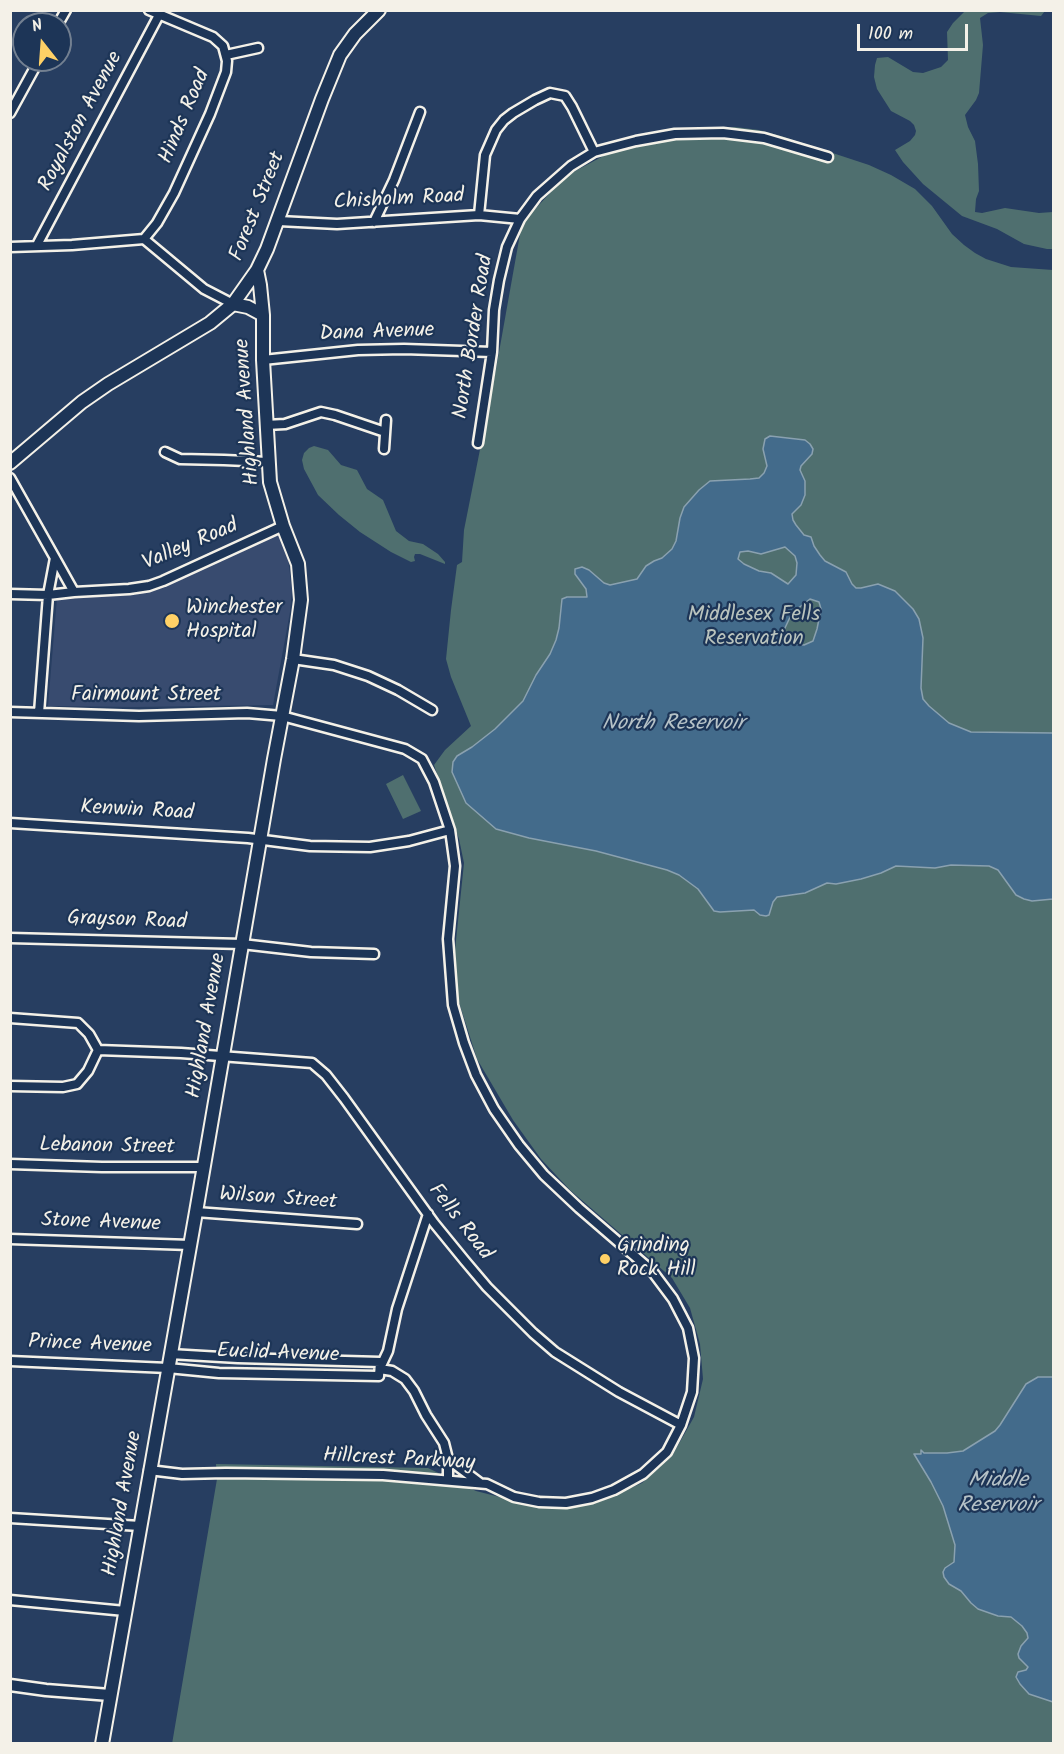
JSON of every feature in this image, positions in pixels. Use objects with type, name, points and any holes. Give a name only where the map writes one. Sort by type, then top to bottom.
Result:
[{"type":"main road","name":"Forest Street","points":[[10,463],[88,398],[210,323],[233,304],[257,270],[279,221],[335,67],[349,41],[379,10]]},
{"type":"main road","name":"Highland Avenue","points":[[102,1743],[293,659],[301,600],[298,564],[270,482],[263,360],[263,315],[261,285],[257,270]]},
{"type":"main road","name":"Highland Avenue","points":[[233,304],[248,307],[263,315]]},
{"type":"street","name":"Hinds Road","points":[[144,239],[157,223],[174,193],[210,114],[226,72],[226,55],[220,42],[205,32],[149,10]]},
{"type":"street","name":"Royalston Avenue","points":[[37,245],[159,15]]},
{"type":"street","points":[[226,55],[258,48]]},
{"type":"street","points":[[10,113],[32,72]]},
{"type":"street","points":[[479,215],[485,155],[496,130],[513,113],[535,100],[550,93],[565,96],[594,152]]},
{"type":"street","points":[[374,222],[394,180],[420,112]]},
{"type":"street","name":"North Border Road","points":[[478,443],[492,352],[499,280],[507,247],[520,219],[537,196],[571,166],[594,152],[675,134],[723,133],[764,138],[828,157]]},
{"type":"street","name":"Chisholm Road","points":[[279,221],[337,224],[479,215],[520,219]]},
{"type":"street","points":[[10,247],[144,239],[204,289],[233,304]]},
{"type":"street","name":"Dana Avenue","points":[[263,360],[358,350],[492,352]]},
{"type":"street","points":[[266,425],[285,424],[321,412],[385,432]]},
{"type":"street","points":[[384,449],[386,420]]},
{"type":"street","points":[[165,452],[180,459],[268,462]]},
{"type":"street","points":[[10,478],[74,592]]},
{"type":"street","name":"Valley Road","points":[[13,594],[48,595],[149,586],[284,526]]},
{"type":"street","points":[[39,713],[48,595],[55,558]]},
{"type":"street","points":[[10,586],[13,594]]},
{"type":"street","points":[[293,659],[334,665],[368,676],[432,710]]},
{"type":"street","name":"Fairmount Street","points":[[10,712],[128,716],[247,713],[282,716],[405,749],[422,759]]},
{"type":"street","name":"Hillcrest Parkway","points":[[149,1470],[182,1474],[383,1475],[448,1480],[487,1484],[514,1497],[539,1502],[566,1503],[592,1498],[614,1490],[643,1474],[667,1452],[681,1425],[692,1392],[694,1358],[688,1328],[673,1299],[652,1271],[579,1208],[544,1174],[519,1145],[491,1104],[476,1075],[453,1005],[448,939],[455,866],[450,830],[434,782],[422,759]]},
{"type":"street","name":"Kenwin Road","points":[[10,823],[261,839],[310,846],[370,847],[409,841],[450,830]]},
{"type":"street","name":"Grayson Road","points":[[10,938],[242,944],[312,952],[374,954]]},
{"type":"street","points":[[10,1018],[78,1023],[89,1034],[98,1050],[88,1071],[77,1084],[63,1087],[10,1086]]},
{"type":"street","name":"Fells Road","points":[[98,1050],[181,1053],[312,1064],[326,1075],[428,1214],[487,1287],[533,1333],[555,1352],[619,1392],[681,1425]]},
{"type":"street","name":"Lebanon Street","points":[[10,1164],[203,1167]]},
{"type":"street","name":"Wilson Street","points":[[196,1212],[357,1224]]},
{"type":"street","points":[[380,1369],[388,1351],[397,1309],[428,1214]]},
{"type":"street","name":"Stone Avenue","points":[[10,1239],[190,1245]]},
{"type":"street","name":"Euclid Avenue","points":[[168,1368],[219,1373],[380,1376],[380,1362],[170,1354]]},
{"type":"street","name":"Prince Avenue","points":[[10,1361],[168,1368]]},
{"type":"street","name":"Euclid Avenue","points":[[380,1369],[392,1371],[405,1379],[444,1443],[448,1459],[448,1480]]},
{"type":"street","points":[[448,1459],[481,1484]]},
{"type":"street","points":[[10,1518],[140,1526]]},
{"type":"street","points":[[10,1600],[125,1611]]},
{"type":"street","points":[[10,1685],[110,1695]]},
{"type":"shaded area","name":"Winchester Hospital","points":[[278,533],[288,559],[292,590],[273,705],[48,706],[57,598],[136,595]]},
{"type":"green space","points":[[965,11],[1045,11],[1041,16],[1000,12],[988,13],[980,18],[983,45],[979,93],[965,115],[975,141],[978,164],[979,191],[975,212],[982,213],[1005,208],[1039,213],[1053,212],[1053,249],[1024,244],[997,229],[962,216],[923,184],[895,150],[910,141],[916,131],[910,121],[891,111],[877,89],[874,77],[877,58],[888,57],[913,72],[923,73],[941,67],[948,60],[947,32]]},
{"type":"green space","name":"Middlesex Fells Reservation","points":[[735,127],[781,136],[869,165],[915,189],[932,206],[952,234],[975,253],[1011,267],[1053,270],[1053,1743],[172,1744],[217,1479],[216,1464],[428,1468],[476,1491],[523,1503],[569,1506],[601,1501],[642,1483],[672,1456],[694,1417],[703,1379],[700,1344],[690,1308],[672,1278],[570,1190],[541,1159],[513,1120],[477,1059],[457,996],[455,950],[464,863],[459,839],[434,765],[445,750],[471,726],[446,659],[457,565],[462,562],[464,530],[522,223],[566,176],[607,154],[696,130]]},
{"type":"green space","points":[[314,446],[328,450],[341,465],[357,470],[367,489],[383,500],[396,531],[409,541],[423,544],[438,554],[445,564],[420,554],[415,554],[415,561],[411,562],[360,532],[339,515],[318,495],[304,469],[302,460],[304,453]]},
{"type":"green space","points":[[403,775],[421,811],[403,819],[386,784]]},
{"type":"water","name":"North Reservoir","points":[[770,436],[805,440],[813,449],[800,470],[805,481],[805,495],[801,505],[792,514],[796,525],[804,535],[811,537],[814,546],[825,561],[846,572],[856,588],[878,584],[895,591],[913,609],[919,619],[923,638],[921,688],[923,699],[929,706],[949,723],[971,732],[1053,733],[1053,899],[1032,901],[1016,895],[998,870],[989,866],[951,865],[935,868],[896,866],[861,879],[836,884],[827,883],[805,893],[777,897],[769,915],[766,916],[754,910],[720,912],[714,911],[698,889],[679,875],[596,851],[496,829],[466,803],[452,772],[453,762],[457,756],[495,729],[523,701],[556,640],[562,599],[587,597],[586,589],[575,574],[575,569],[582,567],[589,570],[604,583],[610,585],[637,579],[646,566],[662,558],[672,549],[684,507],[699,490],[710,481],[759,478],[764,473],[767,466],[763,449],[765,439]],"holes":[[[785,547],[795,556],[797,563],[796,575],[788,584],[771,573],[759,571],[738,559],[740,552],[761,554]],[[810,599],[819,602],[821,609],[817,629],[813,641],[804,645],[795,644],[785,638],[784,630],[792,613]]]},
{"type":"water","name":"Middle Reservoir","points":[[1038,1377],[1054,1377],[1053,1702],[1029,1694],[1016,1677],[1018,1672],[1028,1667],[1018,1654],[1028,1638],[1022,1626],[1011,1617],[998,1616],[978,1609],[944,1577],[945,1568],[954,1562],[955,1545],[943,1506],[914,1454],[921,1454],[921,1450],[924,1453],[963,1451],[995,1431],[1026,1384]]},
{"type":"place","name":"Winchester Hospital","points":[[172,621]]},
{"type":"place","name":"Grinding Rock Hill","points":[[605,1259]]}]
